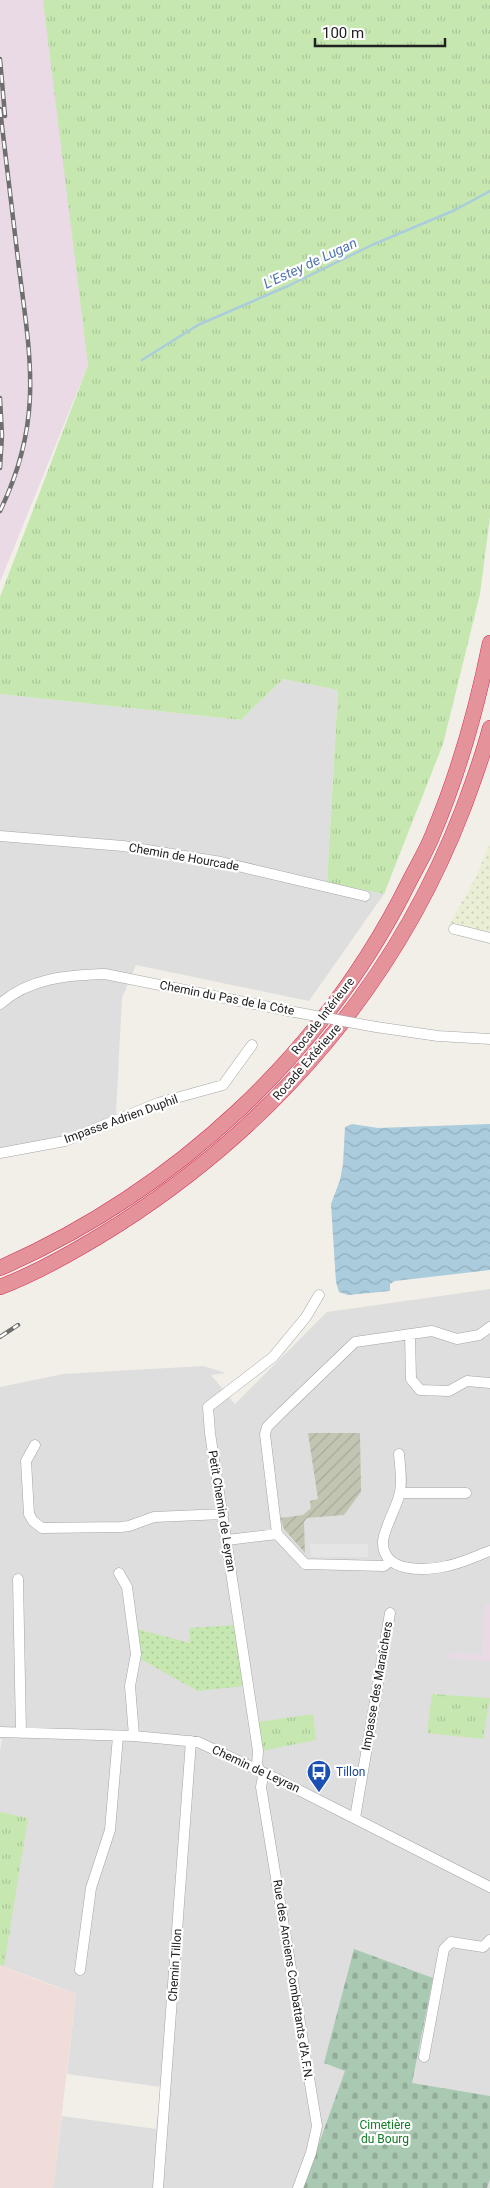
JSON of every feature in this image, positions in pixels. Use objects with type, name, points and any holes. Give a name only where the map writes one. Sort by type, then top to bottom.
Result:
[{"type":"highway","name":"Rocade Intérieure","points":[[0,1268],[68,1236],[146,1186],[204,1141],[271,1079],[334,1004],[369,954],[394,912],[433,836],[457,773],[490,643]]},
{"type":"highway","name":"Rocade Extérieure","points":[[0,1287],[77,1250],[155,1200],[222,1150],[283,1091],[324,1045],[388,959],[411,921],[450,843],[474,780],[490,728]]},
{"type":"street","name":"Chemin de Hourcade","points":[[0,836],[123,846],[212,860],[365,896]]},
{"type":"street","points":[[454,929],[490,938]]},
{"type":"street","name":"Chemin du Pas de la Côte","points":[[0,1004],[8,997],[45,980],[74,974],[105,974],[376,1027],[438,1036],[490,1039]]},
{"type":"street","name":"Impasse Adrien Duphil","points":[[0,1152],[65,1141],[158,1103],[224,1085],[252,1045]]},
{"type":"street","name":"Petit Chemin de Leyran","points":[[260,1770],[257,1765],[258,1751],[208,1408],[273,1357],[306,1317],[318,1296]]},
{"type":"street","points":[[390,1561],[384,1566],[305,1564],[277,1534],[265,1434],[267,1427],[355,1342],[432,1331],[457,1339],[479,1335],[490,1327]]},
{"type":"street","points":[[410,1334],[411,1379],[420,1390],[449,1391],[467,1381],[490,1382]]},
{"type":"street","points":[[36,1445],[26,1461],[29,1514],[33,1521],[42,1528],[121,1526],[154,1517],[223,1514]]},
{"type":"street","points":[[399,1454],[400,1493],[383,1540],[385,1555],[390,1561],[404,1568],[446,1567],[490,1551]]},
{"type":"street","points":[[400,1493],[466,1494]]},
{"type":"street","points":[[227,1540],[277,1534]]},
{"type":"street","points":[[119,1573],[127,1587],[136,1654],[130,1686],[134,1736]]},
{"type":"street","points":[[18,1579],[21,1733]]},
{"type":"street","name":"Impasse des Maraîchers","points":[[355,1818],[390,1613]]},
{"type":"street","name":"Chemin de Leyran","points":[[0,1732],[134,1736],[191,1741],[205,1745],[260,1770],[490,1888]]},
{"type":"street","points":[[80,1970],[90,1888],[110,1830],[118,1736]]},
{"type":"street","name":"Chemin Tillon","points":[[158,2188],[191,1741]]},
{"type":"street","name":"Rue des Anciens Combattants d'A.F.N.","points":[[260,1770],[263,1777],[261,1787],[317,2126],[311,2153],[298,2188]]},
{"type":"street","points":[[424,2057],[444,1949],[451,1942],[483,1947],[490,1940]]},
{"type":"shaded area","points":[[0,0],[44,0],[88,365],[0,582]]},
{"type":"shaded area","points":[[283,679],[338,690],[327,882],[384,894],[309,1001],[136,965],[122,998],[116,1114],[64,1137],[0,1148],[0,694],[241,720]]},
{"type":"shaded area","points":[[490,843],[490,933],[450,923],[476,877]]},
{"type":"shaded area","points":[[490,1289],[490,2188],[53,2188],[62,2116],[156,2129],[161,2087],[67,2074],[76,1994],[0,1965],[0,1750],[2,1739],[0,1739],[0,1387],[63,1374],[203,1366],[226,1373],[211,1375],[235,1404],[327,1312]]},
{"type":"shaded area","points":[[308,1433],[360,1433],[361,1492],[344,1515],[307,1518],[304,1522],[305,1553],[284,1529],[280,1518],[303,1515],[311,1508],[310,1501],[318,1499]]},
{"type":"shaded area","points":[[310,1544],[368,1544],[368,1557],[311,1557]]},
{"type":"shaded area","points":[[485,1604],[490,1604],[490,1661],[450,1658],[450,1653],[482,1655]]},
{"type":"shaded area","points":[[0,1965],[76,1994],[53,2188],[0,2188]]},
{"type":"green space","points":[[43,0],[490,0],[490,517],[480,594],[443,744],[384,894],[327,882],[338,690],[283,679],[241,720],[0,694],[0,597],[88,365]]},
{"type":"green space","points":[[234,1625],[243,1686],[198,1691],[140,1659],[137,1629],[190,1643],[189,1628]]},
{"type":"green space","points":[[432,1694],[490,1698],[483,1739],[427,1733]]},
{"type":"green space","points":[[313,1714],[316,1740],[262,1751],[258,1722]]},
{"type":"green space","points":[[0,1812],[28,1818],[4,1966],[0,1965]]},
{"type":"green space","name":"Cimetière du Bourg","points":[[354,1949],[433,1978],[412,2083],[490,2096],[490,2179],[487,2188],[303,2188],[345,2071],[324,2063]]},
{"type":"water","points":[[352,1124],[378,1128],[490,1124],[490,1270],[395,1281],[390,1284],[390,1291],[348,1295],[339,1292],[336,1282],[331,1204],[340,1180],[343,1164],[345,1127]]},
{"type":"waterway","name":"L'Estey de Lugan","points":[[142,360],[198,325],[288,286],[372,245],[455,210],[490,191]]},
{"type":"railway","points":[[0,59],[5,116]]},
{"type":"railway","points":[[0,109],[30,363],[28,420],[23,449],[14,479],[0,511]]},
{"type":"railway","points":[[0,398],[2,435],[0,468]]},
{"type":"railway","points":[[0,1337],[18,1325]]},
{"type":"place","name":"Tillon","points":[[319,1793]]}]
